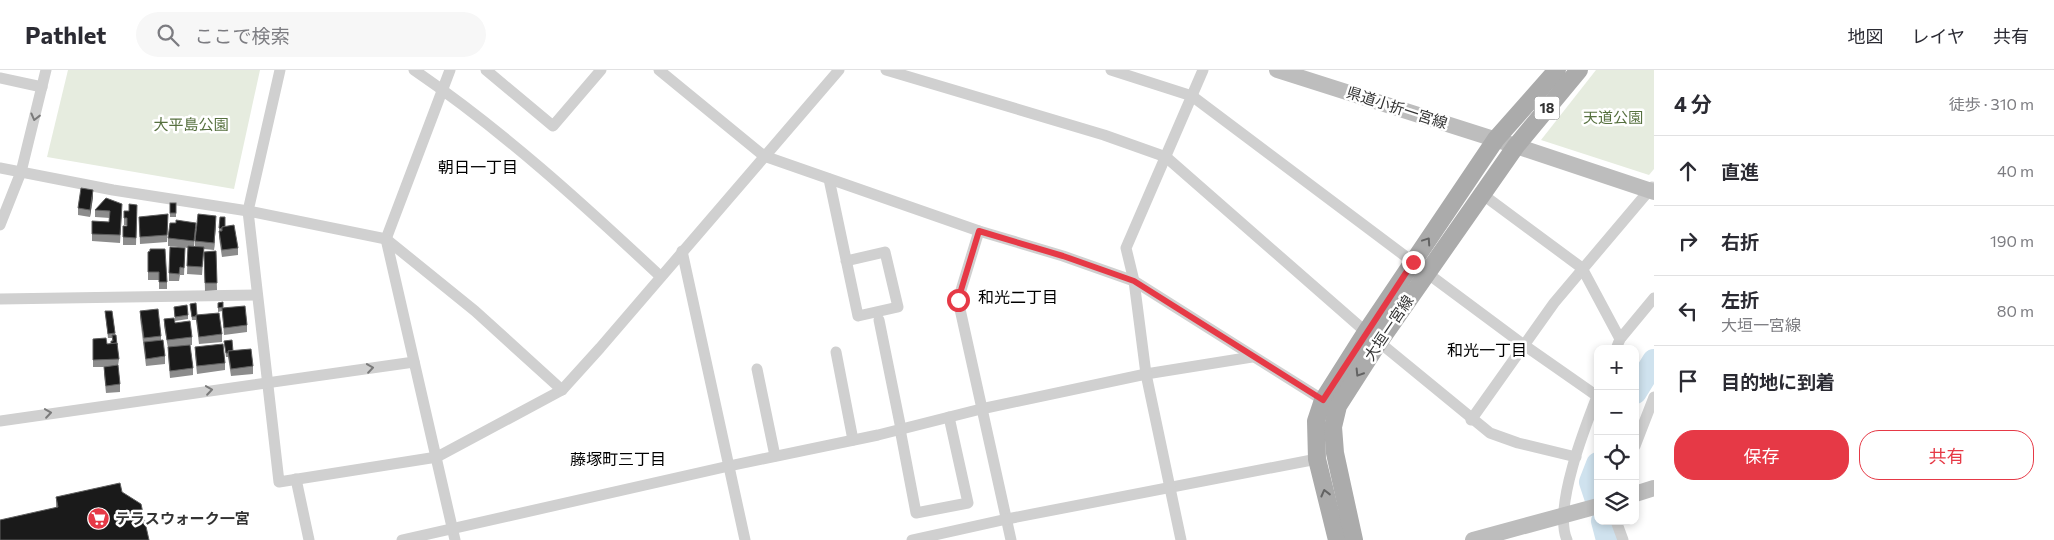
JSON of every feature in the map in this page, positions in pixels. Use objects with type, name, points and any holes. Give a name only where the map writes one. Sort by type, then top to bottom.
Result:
[{"type":"main road","name":"大垣一宮線","points":[[1354,540],[1334,454],[1333,427],[1338,406],[1372,337],[1413,262],[1496,139],[1557,70]]},
{"type":"main road","name":"大垣一宮線","points":[[1337,540],[1317,459],[1316,421],[1323,400],[1372,337],[1427,272],[1516,146],[1579,70]]},
{"type":"street","points":[[0,225],[21,172],[46,70]]},
{"type":"street","points":[[280,70],[248,212],[266,382],[279,482],[437,457],[562,390],[840,70]]},
{"type":"street","points":[[414,70],[441,89],[574,195],[660,276]]},
{"type":"street","points":[[450,70],[441,89],[386,239],[453,534]]},
{"type":"street","points":[[486,70],[553,126],[602,70]]},
{"type":"street","points":[[659,70],[764,156],[979,231],[1063,256],[1134,281],[1323,400]]},
{"type":"street","points":[[886,70],[1104,135],[1166,157],[1372,337],[1490,434],[1576,458]]},
{"type":"street","points":[[1111,70],[1192,96],[1413,262]]},
{"type":"street","points":[[1181,540],[1146,374],[1134,281],[1126,248],[1202,70]]},
{"type":"street","name":"県道小折一宮線","points":[[1277,70],[1652,189]]},
{"type":"street","points":[[0,78],[42,87]]},
{"type":"street","points":[[0,168],[113,190],[248,212],[386,239],[475,312],[562,390]]},
{"type":"street","points":[[829,179],[846,261],[858,316],[898,307],[885,252],[846,261]]},
{"type":"street","points":[[1471,420],[1582,268],[1652,189]]},
{"type":"street","points":[[1482,194],[1582,268],[1618,344],[1654,298]]},
{"type":"street","points":[[979,231],[958,300],[1011,540]]},
{"type":"street","points":[[682,251],[745,540]]},
{"type":"street","points":[[1427,272],[1524,346],[1594,393]]},
{"type":"street","points":[[0,299],[257,295]]},
{"type":"street","points":[[879,320],[916,513],[968,503],[949,417]]},
{"type":"street","points":[[836,352],[853,440]]},
{"type":"street","points":[[402,540],[453,534],[729,466],[853,440],[981,409],[1146,374],[1252,357]]},
{"type":"street","points":[[0,421],[414,362]]},
{"type":"street","points":[[757,369],[774,456]]},
{"type":"street","points":[[1639,436],[1654,397]]},
{"type":"street","points":[[1567,540],[1562,527],[1568,514],[1576,458],[1594,404]]},
{"type":"street","points":[[912,540],[1007,519],[1170,489],[1317,459]]},
{"type":"street","points":[[296,479],[309,540]]},
{"type":"street","points":[[1639,493],[1654,488]]},
{"type":"street","points":[[1473,540],[1594,507]]},
{"type":"street","points":[[1617,525],[1622,540]]},
{"type":"green space","name":"大平島公園","points":[[68,70],[260,70],[234,189],[47,157]]},
{"type":"green space","name":"天道公園","points":[[1596,70],[1654,70],[1654,169],[1649,175],[1541,140]]},
{"type":"building","points":[[81,188],[93,190],[90,210],[78,208]]},
{"type":"building","points":[[106,198],[122,204],[120,235],[92,234],[92,221],[109,222],[110,211],[95,210]]},
{"type":"building","points":[[170,203],[176,203],[176,213],[170,213]]},
{"type":"building","points":[[129,204],[137,205],[136,238],[123,237],[123,226],[127,226],[127,218],[124,218],[124,211],[129,211]]},
{"type":"building","points":[[168,214],[167,235],[140,237],[139,217]]},
{"type":"building","points":[[198,214],[216,216],[214,243],[195,241]]},
{"type":"building","points":[[220,217],[225,217],[225,227],[222,227],[222,229],[219,228]]},
{"type":"building","points":[[176,220],[196,223],[194,241],[168,238],[170,223],[176,223]]},
{"type":"building","points":[[234,225],[238,248],[222,250],[219,231],[222,231],[222,227]]},
{"type":"building","points":[[188,246],[204,247],[202,267],[187,266]]},
{"type":"building","points":[[170,247],[185,248],[184,268],[180,267],[179,274],[169,273]]},
{"type":"building","points":[[150,249],[165,249],[167,282],[159,282],[159,272],[148,272],[148,252]]},
{"type":"building","points":[[216,251],[217,283],[205,283],[204,252]]},
{"type":"building","points":[[223,302],[223,307],[218,308],[218,303]]},
{"type":"building","points":[[196,303],[197,315],[192,317],[190,304]]},
{"type":"building","points":[[187,305],[188,315],[175,317],[174,307]]},
{"type":"building","points":[[245,306],[247,325],[224,328],[222,308]]},
{"type":"building","points":[[158,309],[161,336],[144,338],[140,311]]},
{"type":"building","points":[[105,311],[112,311],[115,333],[108,334]]},
{"type":"building","points":[[219,313],[222,334],[199,337],[196,315]]},
{"type":"building","points":[[174,318],[175,323],[190,321],[192,337],[167,340],[164,319]]},
{"type":"building","points":[[112,335],[116,335],[117,343],[111,344],[111,341],[113,341]]},
{"type":"building","points":[[106,338],[107,344],[117,343],[119,359],[93,360],[93,339]]},
{"type":"building","points":[[163,340],[165,356],[146,359],[144,342]]},
{"type":"building","points":[[232,340],[233,351],[226,353],[224,341]]},
{"type":"building","points":[[223,344],[225,363],[197,366],[195,347]]},
{"type":"building","points":[[190,345],[193,368],[170,371],[168,347]]},
{"type":"building","points":[[251,349],[253,366],[231,369],[228,351]]},
{"type":"building","points":[[118,365],[120,384],[106,386],[104,367]]},
{"type":"building","name":"テラスウォーク一宮","points":[[120,483],[122,492],[141,504],[149,540],[0,540],[0,520],[58,507],[56,497]]},
{"type":"waterway","points":[[1636,390],[1654,361]]},
{"type":"waterway","points":[[1594,474],[1591,482],[1594,491]]},
{"type":"waterway","points":[[1604,525],[1608,540]]},
{"type":"place","name":"テラスウォーク一宮","points":[[99,519]]},
{"type":"district","name":"朝日一丁目","points":[[478,167]]},
{"type":"district","name":"和光二丁目","points":[[1018,297]]},
{"type":"district","name":"和光一丁目","points":[[1487,350]]},
{"type":"district","name":"藤塚町三丁目","points":[[618,459]]},
{"type":"route","points":[[958,300],[979,231],[1063,256],[1134,281],[1323,400],[1413,262]]}]
